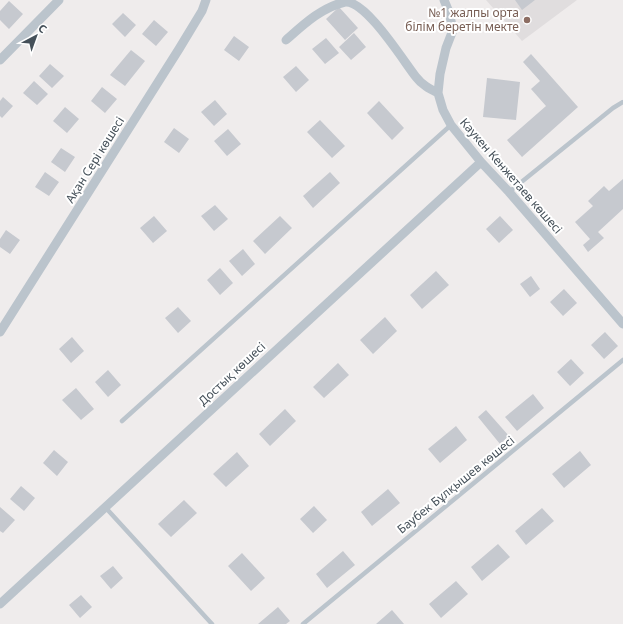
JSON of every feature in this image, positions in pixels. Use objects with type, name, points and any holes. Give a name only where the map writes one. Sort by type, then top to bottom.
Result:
[{"type":"street","points":[[0,60],[59,0]]},
{"type":"street","name":"Ақан Сері көшесі","points":[[0,332],[202,12],[206,0]]},
{"type":"street","name":"Каукен Кенжетаев көшесі","points":[[444,0],[449,12],[453,30],[446,48],[440,74],[438,94],[443,110],[451,125],[481,162],[509,192],[623,324]]},
{"type":"street","points":[[286,40],[308,21],[332,7],[346,2],[352,3],[374,21],[417,78],[426,87],[438,94]]},
{"type":"street","name":"Достық көшесі","points":[[0,604],[481,162]]},
{"type":"lane","points":[[509,192],[613,108],[623,102]]},
{"type":"lane","points":[[122,420],[451,125]]},
{"type":"lane","name":"Баубек Бұлқышев көшесі","points":[[303,624],[623,360]]},
{"type":"lane","points":[[105,506],[212,624]]},
{"type":"shaded area","name":"№1 жалпы орта білім беретін мекте","points":[[486,0],[577,0],[522,41]]},
{"type":"building","points":[[515,0],[535,0],[522,10]]},
{"type":"building","points":[[9,1],[23,14],[9,29],[0,20],[0,11]]},
{"type":"building","points":[[339,7],[358,28],[345,40],[326,19]]},
{"type":"building","points":[[123,13],[136,25],[125,37],[112,24]]},
{"type":"building","points":[[154,20],[168,32],[156,46],[142,34]]},
{"type":"building","points":[[354,33],[366,47],[351,60],[339,47]]},
{"type":"building","points":[[234,36],[249,47],[239,61],[224,50]]},
{"type":"building","points":[[326,38],[339,53],[325,64],[312,49]]},
{"type":"building","points":[[131,50],[145,61],[125,86],[110,75]]},
{"type":"building","points":[[531,54],[578,107],[522,157],[507,140],[546,106],[531,89],[540,81],[523,62]]},
{"type":"building","points":[[50,64],[64,76],[52,88],[39,76]]},
{"type":"building","points":[[296,66],[309,80],[296,92],[283,77]]},
{"type":"building","points":[[487,78],[520,82],[516,120],[483,117]]},
{"type":"building","points":[[34,81],[48,94],[37,105],[23,93]]},
{"type":"building","points":[[102,87],[117,99],[105,113],[91,101]]},
{"type":"building","points":[[3,97],[13,106],[2,118],[0,116],[0,101]]},
{"type":"building","points":[[215,100],[227,114],[214,126],[201,112]]},
{"type":"building","points":[[379,101],[404,128],[392,140],[367,113]]},
{"type":"building","points":[[65,107],[79,119],[67,133],[53,121]]},
{"type":"building","points":[[320,120],[345,146],[332,158],[307,132]]},
{"type":"building","points":[[174,128],[189,139],[179,153],[164,142]]},
{"type":"building","points":[[228,129],[241,144],[227,156],[214,141]]},
{"type":"building","points":[[61,148],[75,157],[65,172],[51,162]]},
{"type":"building","points":[[45,172],[59,182],[49,196],[35,187]]},
{"type":"building","points":[[330,172],[340,183],[313,208],[303,196]]},
{"type":"building","points":[[623,179],[623,209],[598,232],[604,238],[588,252],[583,245],[590,239],[575,222],[593,206],[588,201],[604,186],[609,191]]},
{"type":"building","points":[[215,205],[228,219],[214,231],[201,216]]},
{"type":"building","points":[[154,216],[167,231],[153,243],[140,228]]},
{"type":"building","points":[[280,216],[292,228],[265,254],[253,241]]},
{"type":"building","points":[[500,216],[513,230],[499,243],[486,229]]},
{"type":"building","points":[[6,230],[20,240],[10,254],[0,247],[0,239]]},
{"type":"building","points":[[243,249],[255,264],[242,276],[229,261]]},
{"type":"building","points":[[220,268],[233,283],[220,295],[207,280]]},
{"type":"building","points":[[436,271],[449,285],[422,309],[410,295]]},
{"type":"building","points":[[531,276],[540,289],[530,297],[520,284]]},
{"type":"building","points":[[564,289],[577,303],[563,316],[550,302]]},
{"type":"building","points":[[178,307],[191,321],[178,333],[165,318]]},
{"type":"building","points":[[385,317],[397,331],[373,354],[360,340]]},
{"type":"building","points":[[605,332],[618,346],[604,359],[591,345]]},
{"type":"building","points":[[72,337],[84,351],[71,363],[59,349]]},
{"type":"building","points":[[571,359],[584,373],[570,386],[557,372]]},
{"type":"building","points":[[338,363],[349,375],[324,398],[313,387]]},
{"type":"building","points":[[108,370],[121,385],[108,397],[95,382]]},
{"type":"building","points":[[76,388],[94,409],[81,420],[62,400]]},
{"type":"building","points":[[533,394],[544,408],[517,431],[505,417]]},
{"type":"building","points":[[285,409],[296,421],[270,446],[259,434]]},
{"type":"building","points":[[486,410],[509,436],[500,444],[478,417]]},
{"type":"building","points":[[456,426],[467,440],[440,463],[428,449]]},
{"type":"building","points":[[54,450],[68,462],[57,476],[43,463]]},
{"type":"building","points":[[580,451],[591,465],[564,488],[552,474]]},
{"type":"building","points":[[237,452],[249,466],[226,487],[213,474]]},
{"type":"building","points":[[21,486],[35,498],[24,511],[10,499]]},
{"type":"building","points":[[388,489],[400,503],[372,526],[361,512]]},
{"type":"building","points":[[184,500],[197,513],[171,537],[158,524]]},
{"type":"building","points":[[314,506],[327,520],[313,533],[300,519]]},
{"type":"building","points":[[0,507],[15,520],[3,533],[0,531]]},
{"type":"building","points":[[542,508],[554,521],[526,545],[515,531]]},
{"type":"building","points":[[498,544],[510,557],[482,581],[471,567]]},
{"type":"building","points":[[343,551],[355,565],[327,588],[316,574]]},
{"type":"building","points":[[242,553],[265,578],[251,591],[228,566]]},
{"type":"building","points":[[113,566],[123,578],[111,589],[100,576]]},
{"type":"building","points":[[456,581],[468,594],[441,618],[429,604]]},
{"type":"building","points":[[81,595],[92,607],[80,618],[69,605]]},
{"type":"building","points":[[278,607],[290,621],[286,624],[258,624]]},
{"type":"building","points":[[392,610],[404,624],[376,624]]},
{"type":"place","name":"№1 жалпы орта білім беретін мекте","points":[[527,20]]}]
